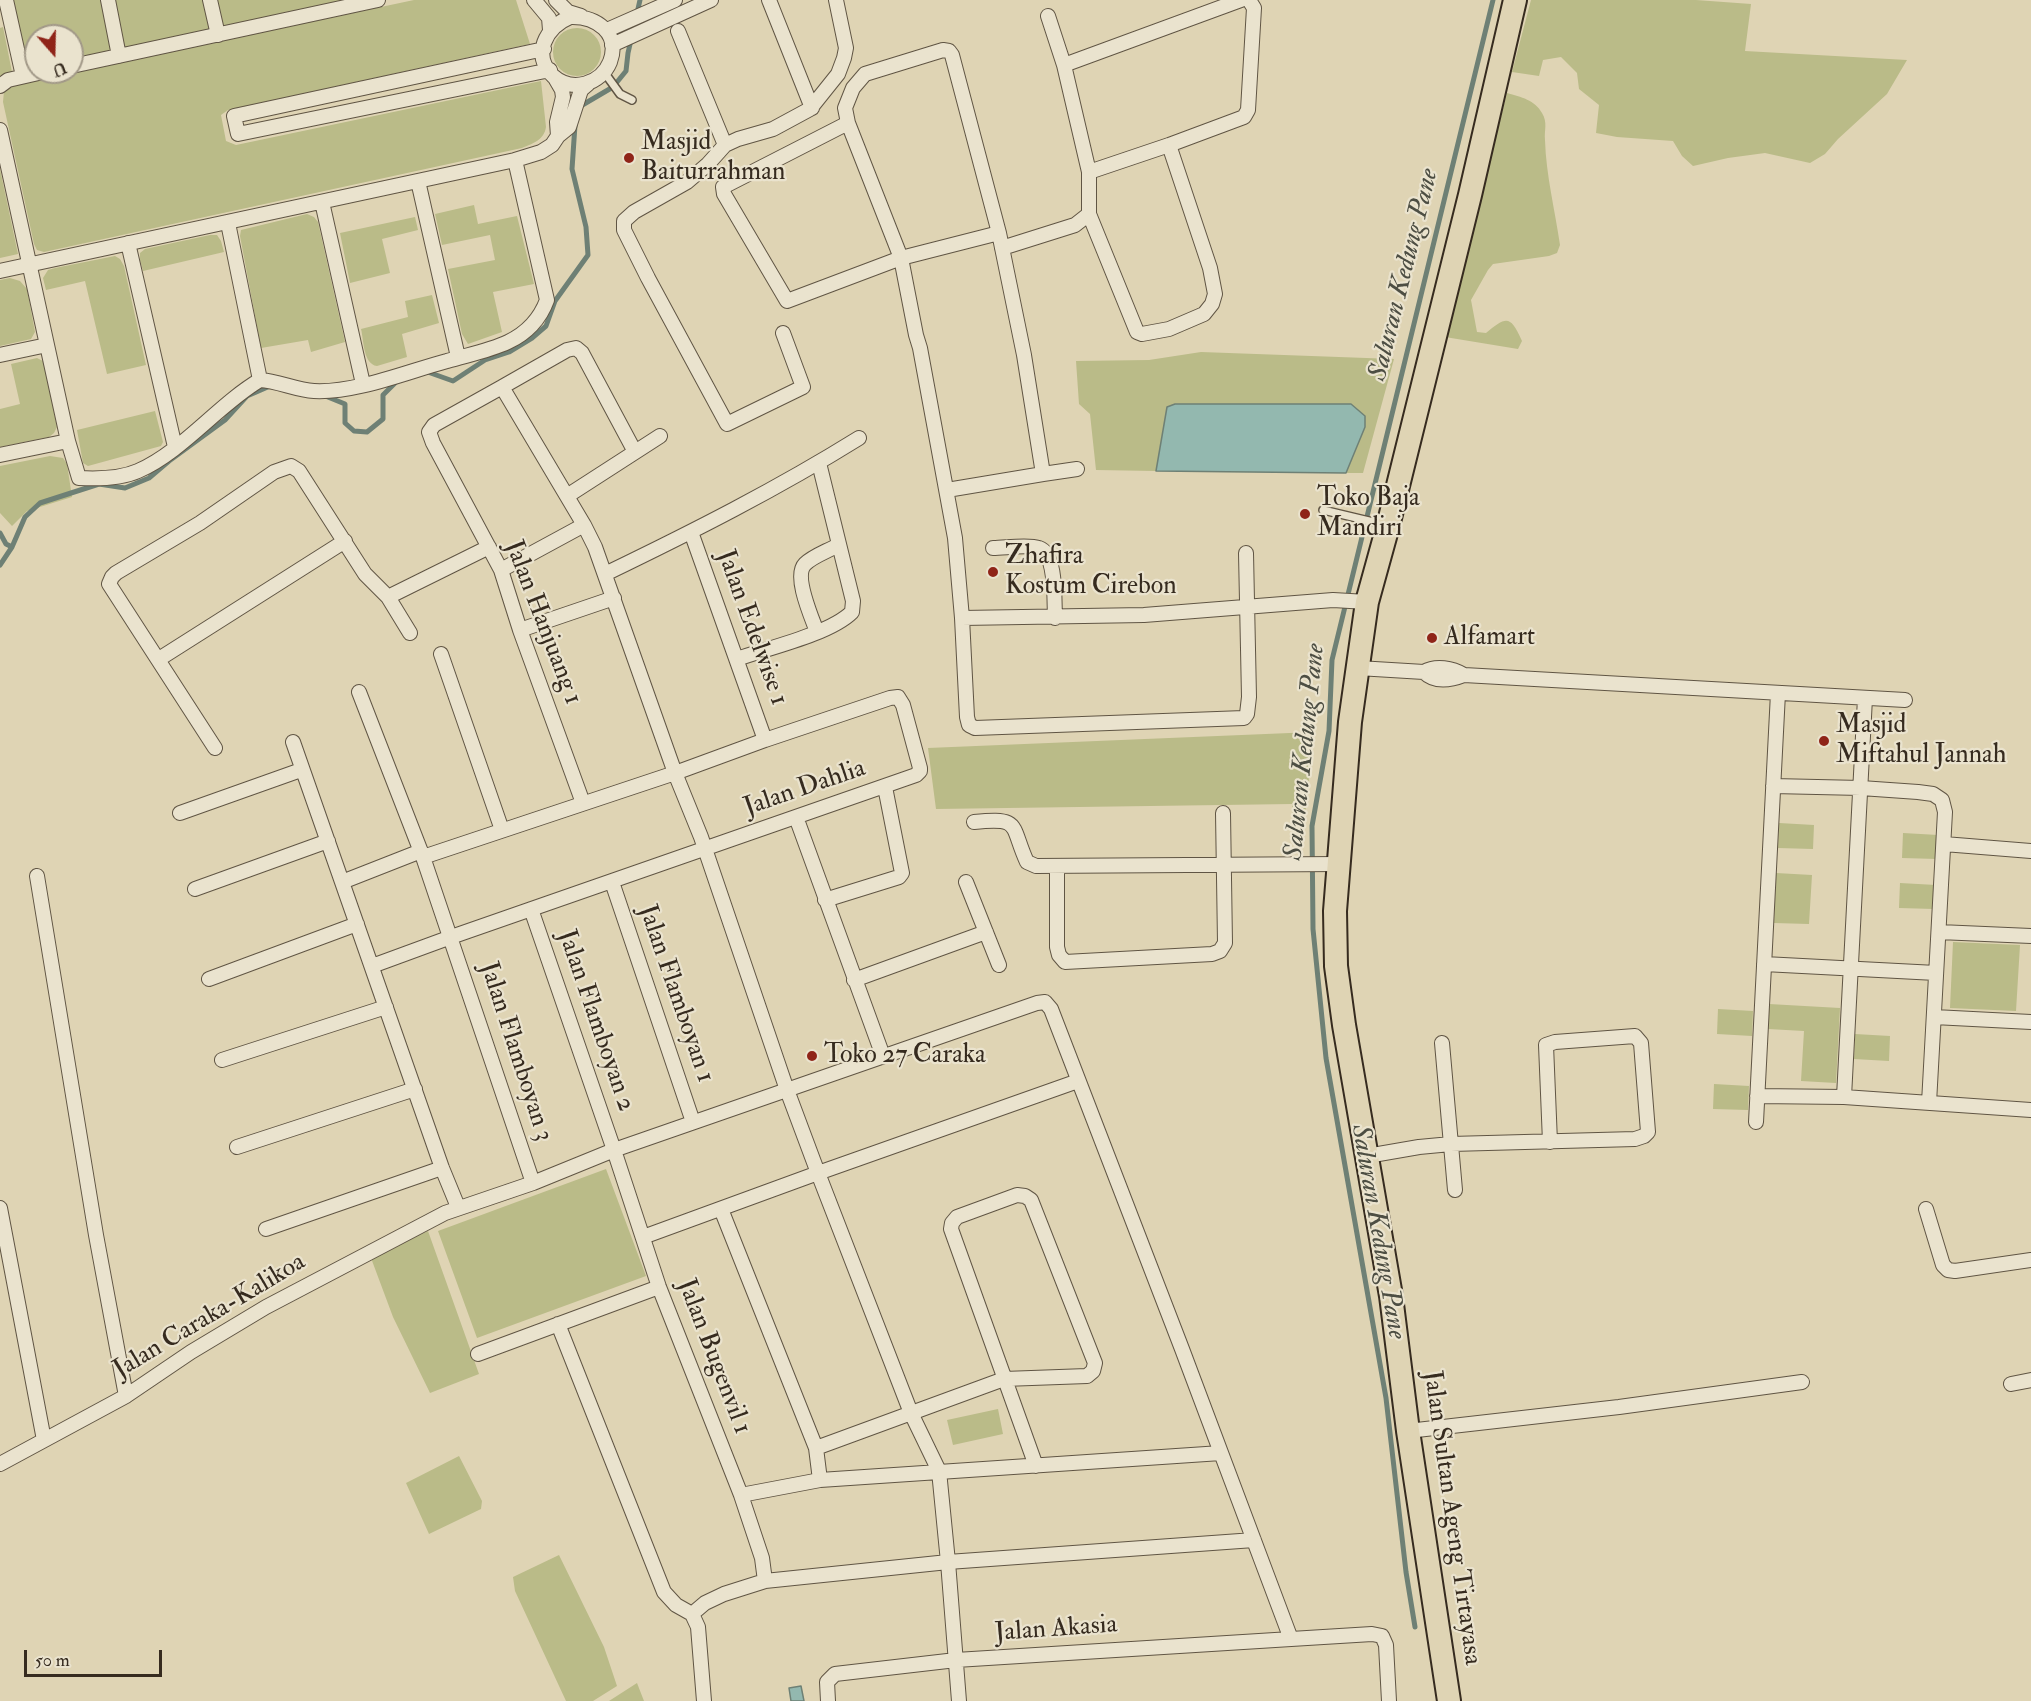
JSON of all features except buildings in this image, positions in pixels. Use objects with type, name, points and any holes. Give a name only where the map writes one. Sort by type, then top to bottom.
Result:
[{"type":"main road","name":"Jalan Sultan Ageng Tirtayasa","points":[[1449,1701],[1390,1296],[1344,1025],[1336,966],[1332,864],[1358,668],[1360,602],[1383,524],[1470,195],[1515,0]]},
{"type":"street","points":[[0,86],[8,80],[23,76],[5,21],[6,0]]},
{"type":"street","points":[[108,0],[119,56]]},
{"type":"street","points":[[210,0],[218,35]]},
{"type":"street","points":[[84,63],[218,35],[312,7],[378,0]]},
{"type":"street","points":[[534,0],[549,18],[550,30]]},
{"type":"street","points":[[0,271],[515,160],[541,152],[552,145],[558,136],[569,127],[581,90],[599,78],[608,78],[612,57],[612,45],[607,30],[593,20],[568,12],[556,0]]},
{"type":"street","points":[[607,30],[675,0]]},
{"type":"street","points":[[612,45],[711,0]]},
{"type":"street","points":[[769,0],[812,108]]},
{"type":"street","points":[[783,333],[803,387],[727,424],[653,288],[624,230],[624,221],[634,212],[687,182],[725,146],[738,139],[773,129],[812,108],[838,74],[844,58],[846,48],[836,0]]},
{"type":"street","points":[[1064,65],[1240,0]]},
{"type":"street","points":[[1089,172],[1169,145],[1247,114],[1254,8],[1250,0]]},
{"type":"street","points":[[558,136],[557,122],[564,97],[546,66],[544,41],[550,30],[560,22],[570,17],[582,16]]},
{"type":"street","points":[[1048,16],[1064,65],[1089,172],[1089,214],[1137,332],[1142,334],[1169,329],[1204,314],[1212,304],[1215,294],[1210,268],[1169,145]]},
{"type":"street","points":[[678,31],[725,146]]},
{"type":"street","points":[[544,50],[234,116],[238,134],[552,73],[564,82],[576,85],[588,84]]},
{"type":"street","points":[[1043,474],[1024,355],[999,234],[952,55],[949,51],[943,50],[865,74],[853,88],[845,108],[848,123],[901,258],[920,348],[956,538],[969,725],[975,728],[1244,718],[1247,714],[1249,697],[1246,553]]},
{"type":"street","points":[[848,123],[723,187],[724,194],[787,301],[901,258],[999,234]]},
{"type":"street","points":[[0,130],[68,441],[79,478],[109,477],[137,472],[150,465],[260,380],[312,391],[337,390],[508,343],[527,331],[541,315],[547,300],[515,160]]},
{"type":"street","points":[[418,181],[458,357]]},
{"type":"street","points":[[322,202],[363,384]]},
{"type":"street","points":[[1002,248],[1075,225],[1089,214]]},
{"type":"street","points":[[228,223],[260,380]]},
{"type":"street","points":[[128,243],[175,447]]},
{"type":"street","points":[[0,355],[47,345]]},
{"type":"street","points":[[635,452],[582,353],[576,348],[567,350],[502,387],[596,547],[675,773],[705,848],[818,1173],[911,1413],[939,1471],[959,1701]]},
{"type":"street","name":"Jalan Hanjuang 1","points":[[502,387],[434,425],[429,432],[501,570],[520,630],[583,803]]},
{"type":"street","points":[[567,496],[660,436]]},
{"type":"street","points":[[605,574],[691,532],[819,463],[858,438]]},
{"type":"street","points":[[0,456],[68,441]]},
{"type":"street","points":[[737,659],[817,632],[843,621],[852,612],[853,601],[819,463]]},
{"type":"street","points":[[215,748],[109,584],[111,577],[200,524],[274,472],[291,466],[299,471],[365,574],[388,597],[410,633]]},
{"type":"street","points":[[947,490],[1077,469]]},
{"type":"street","points":[[501,570],[584,525]]},
{"type":"street","name":"Jalan Edelwise 1","points":[[691,532],[765,740]]},
{"type":"street","points":[[159,659],[345,541]]},
{"type":"street","points":[[817,632],[800,573],[804,565],[838,544]]},
{"type":"street","points":[[388,597],[489,547]]},
{"type":"street","points":[[993,548],[1037,547],[1044,550],[1051,561],[1055,618]]},
{"type":"street","points":[[520,630],[614,598]]},
{"type":"street","points":[[962,618],[1144,615],[1333,600],[1360,602]]},
{"type":"street","points":[[441,654],[502,830]]},
{"type":"street","points":[[1358,668],[1424,672],[1430,678],[1452,680],[1464,675],[1905,700]]},
{"type":"street","name":"Jalan Flamboyan 3","points":[[359,692],[422,854],[533,1183]]},
{"type":"street","points":[[1756,1122],[1778,693]]},
{"type":"street","name":"Jalan Dahlia","points":[[372,966],[885,787],[916,775],[920,771],[903,705],[898,698],[890,698],[765,740]]},
{"type":"street","points":[[1844,1097],[1865,698]]},
{"type":"street","points":[[342,882],[675,773],[765,740]]},
{"type":"street","points":[[293,742],[442,1168],[452,1210]]},
{"type":"street","points":[[180,813],[301,770]]},
{"type":"street","points":[[1773,786],[1861,788],[1933,794],[1942,800],[1945,812],[1944,844],[1929,1103]]},
{"type":"street","points":[[825,900],[899,877],[902,873],[885,787]]},
{"type":"street","points":[[1057,866],[1058,946],[1059,956],[1065,962],[1212,954],[1220,951],[1225,943],[1223,813]]},
{"type":"street","points":[[796,817],[883,1056]]},
{"type":"street","points":[[974,822],[1002,819],[1009,823],[1014,828],[1027,862],[1036,866],[1332,864]]},
{"type":"street","points":[[195,889],[328,841]]},
{"type":"street","points":[[1944,844],[2031,851]]},
{"type":"street","points":[[37,876],[96,1235],[126,1396]]},
{"type":"street","name":"Jalan Flamboyan 1","points":[[612,882],[693,1122]]},
{"type":"street","points":[[966,882],[999,965]]},
{"type":"street","name":"Jalan Flamboyan 2","points":[[531,909],[614,1150]]},
{"type":"street","points":[[209,979],[357,924]]},
{"type":"street","points":[[855,980],[986,932]]},
{"type":"street","points":[[1939,932],[2031,936]]},
{"type":"street","points":[[1764,964],[1936,973]]},
{"type":"street","name":"Jalan Caraka-Kalikoa","points":[[0,1464],[126,1396],[191,1352],[266,1306],[452,1210],[533,1183],[614,1150],[1037,1003],[1045,1002],[1051,1009],[1078,1081]]},
{"type":"street","points":[[222,1060],[386,1007]]},
{"type":"street","points":[[1934,1017],[2031,1022]]},
{"type":"street","points":[[1367,1155],[1419,1146],[1451,1144],[1550,1142],[1635,1139],[1644,1136],[1648,1132],[1641,1043],[1635,1036],[1555,1042],[1546,1045],[1550,1142]]},
{"type":"street","points":[[1442,1043],[1455,1190]]},
{"type":"street","points":[[643,1238],[1078,1081],[1291,1639]]},
{"type":"street","points":[[237,1147],[415,1089]]},
{"type":"street","points":[[1757,1096],[1844,1097],[2031,1110]]},
{"type":"street","name":"Jalan Bugenvil 1","points":[[614,1150],[659,1287],[741,1496],[762,1558],[765,1581]]},
{"type":"street","points":[[266,1229],[442,1168]]},
{"type":"street","points":[[816,1448],[1004,1379],[1087,1376],[1093,1371],[1095,1363],[1031,1200],[1017,1195],[957,1217],[951,1229],[1004,1379],[1036,1466]]},
{"type":"street","points":[[0,1208],[44,1440]]},
{"type":"street","points":[[721,1209],[816,1448],[820,1480]]},
{"type":"street","points":[[1926,1209],[1943,1265],[1948,1270],[1970,1270],[2031,1260]]},
{"type":"street","points":[[478,1354],[659,1287]]},
{"type":"street","points":[[558,1324],[664,1592],[676,1605],[692,1614],[698,1627],[704,1701]]},
{"type":"street","points":[[2011,1384],[2031,1380]]},
{"type":"street","points":[[1408,1431],[1619,1407],[1802,1382]]},
{"type":"street","points":[[741,1496],[820,1480],[1221,1453]]},
{"type":"street","points":[[692,1614],[715,1598],[765,1581],[948,1562],[1254,1540]]},
{"type":"street","name":"Jalan Akasia","points":[[828,1701],[826,1682],[835,1674],[956,1660],[1372,1634],[1382,1636],[1386,1645],[1389,1701]]},
{"type":"lane","points":[[608,78],[620,94],[632,100]]},
{"type":"lane","points":[[1323,510],[1383,524]]},
{"type":"green space","points":[[10,0],[345,0],[84,57],[84,24],[24,24],[24,62]]},
{"type":"green space","points":[[414,0],[516,0],[530,44],[228,110],[221,115],[226,141],[236,145],[541,81],[546,127],[541,138],[522,148],[44,252],[37,250],[34,244],[3,102],[4,91],[11,85],[24,82],[84,84],[84,70]]},
{"type":"green space","points":[[1531,0],[1696,0],[1751,4],[1745,51],[1907,60],[1887,94],[1825,154],[1810,163],[1765,153],[1693,166],[1682,156],[1673,141],[1617,137],[1596,133],[1599,105],[1579,89],[1577,73],[1561,57],[1543,60],[1539,76],[1512,72]]},
{"type":"green space","points":[[3,27],[12,72],[0,80],[0,28]]},
{"type":"green space","points":[[572,28],[582,28],[594,35],[601,47],[601,57],[594,69],[582,76],[572,76],[557,65],[553,57],[553,47],[564,32]]},
{"type":"green space","points":[[1507,93],[1532,102],[1544,117],[1547,166],[1560,245],[1557,253],[1549,256],[1493,264],[1471,300],[1477,332],[1486,333],[1503,321],[1511,322],[1522,341],[1518,349],[1445,337]]},
{"type":"green space","points":[[0,169],[18,254],[0,258]]},
{"type":"green space","points":[[474,205],[478,224],[517,216],[534,284],[493,292],[502,332],[468,344],[462,334],[448,269],[495,260],[490,235],[442,245],[435,214]]},
{"type":"green space","points":[[307,214],[318,222],[345,342],[311,352],[308,340],[261,348],[240,236],[241,230]]},
{"type":"green space","points":[[415,217],[418,230],[382,239],[390,273],[350,283],[340,233]]},
{"type":"green space","points":[[217,235],[224,252],[143,271],[140,253],[145,249]]},
{"type":"green space","points":[[115,256],[124,266],[146,365],[107,374],[85,281],[46,290],[43,278],[48,270]]},
{"type":"green space","points":[[10,278],[20,281],[27,289],[35,332],[31,339],[0,346],[0,280]]},
{"type":"green space","points":[[432,295],[439,323],[402,334],[407,357],[377,366],[372,364],[367,357],[361,329],[408,317],[405,301]]},
{"type":"green space","points":[[1201,352],[1394,359],[1363,473],[1346,473],[1365,427],[1365,416],[1351,404],[1175,404],[1167,407],[1156,471],[1096,470],[1090,414],[1079,404],[1076,361],[1149,360]]},
{"type":"green space","points":[[37,358],[44,364],[57,427],[49,437],[0,447],[0,409],[20,404],[11,364]]},
{"type":"green space","points":[[155,411],[163,442],[161,446],[88,466],[83,463],[77,430]]},
{"type":"green space","points":[[50,456],[63,458],[67,464],[72,497],[27,511],[12,526],[0,513],[0,466]]},
{"type":"green space","points":[[1314,732],[1303,834],[1292,833],[1292,804],[936,809],[928,748]]},
{"type":"green space","points":[[1779,823],[1814,825],[1813,849],[1778,848]]},
{"type":"green space","points":[[1903,833],[1938,835],[1937,859],[1902,858]]},
{"type":"green space","points":[[1776,873],[1812,875],[1809,924],[1774,923]]},
{"type":"green space","points":[[1900,883],[1936,885],[1934,909],[1899,908]]},
{"type":"green space","points":[[1953,942],[2020,945],[2016,1011],[1950,1008]]},
{"type":"green space","points":[[1769,1004],[1840,1008],[1836,1083],[1801,1081],[1804,1031],[1768,1029]]},
{"type":"green space","points":[[1718,1009],[1753,1011],[1752,1036],[1717,1034]]},
{"type":"green space","points":[[1855,1034],[1890,1036],[1889,1061],[1854,1059]]},
{"type":"green space","points":[[1714,1084],[1749,1086],[1748,1110],[1713,1109]]},
{"type":"green space","points":[[606,1169],[646,1276],[477,1338],[438,1231]]},
{"type":"green space","points":[[428,1231],[479,1374],[430,1393],[393,1317],[371,1258]]},
{"type":"green space","points":[[998,1409],[1003,1434],[953,1445],[947,1420]]},
{"type":"green space","points":[[459,1456],[482,1501],[481,1509],[429,1534],[406,1483]]},
{"type":"green space","points":[[559,1555],[604,1647],[617,1686],[593,1701],[566,1701],[515,1591],[513,1577]]},
{"type":"green space","points":[[637,1683],[644,1701],[609,1701]]},
{"type":"water","points":[[1175,404],[1351,404],[1365,416],[1365,427],[1346,473],[1156,471],[1167,407]]},
{"type":"water","points":[[801,1686],[804,1701],[791,1701],[789,1688]]},
{"type":"waterway","points":[[579,107],[613,87],[626,71],[640,0]]},
{"type":"waterway","name":"Saluran Kedung Pane","points":[[1415,1627],[1406,1572],[1386,1398],[1326,1058],[1313,929],[1312,826],[1329,731],[1332,660],[1493,0]]},
{"type":"waterway","points":[[425,371],[453,381],[485,360],[509,352],[546,326],[555,301],[588,255],[586,227],[572,169],[575,125]]},
{"type":"waterway","points":[[323,395],[345,404],[345,423],[354,431],[367,432],[383,419],[383,395],[397,381]]},
{"type":"waterway","points":[[0,565],[12,547],[25,517],[40,503],[99,484],[125,488],[149,478],[225,420],[247,396],[270,386]]},
{"type":"waterway","points":[[0,533],[6,544],[12,547]]},
{"type":"place","name":"Masjid Baiturrahman","points":[[629,158]]},
{"type":"place","name":"Toko Baja Mandiri","points":[[1305,514]]},
{"type":"place","name":"Zhafira Kostum Cirebon","points":[[993,572]]},
{"type":"place","name":"Alfamart","points":[[1432,638]]},
{"type":"place","name":"Masjid Miftahul Jannah","points":[[1824,741]]},
{"type":"place","name":"Toko 27 Caraka","points":[[812,1056]]}]
